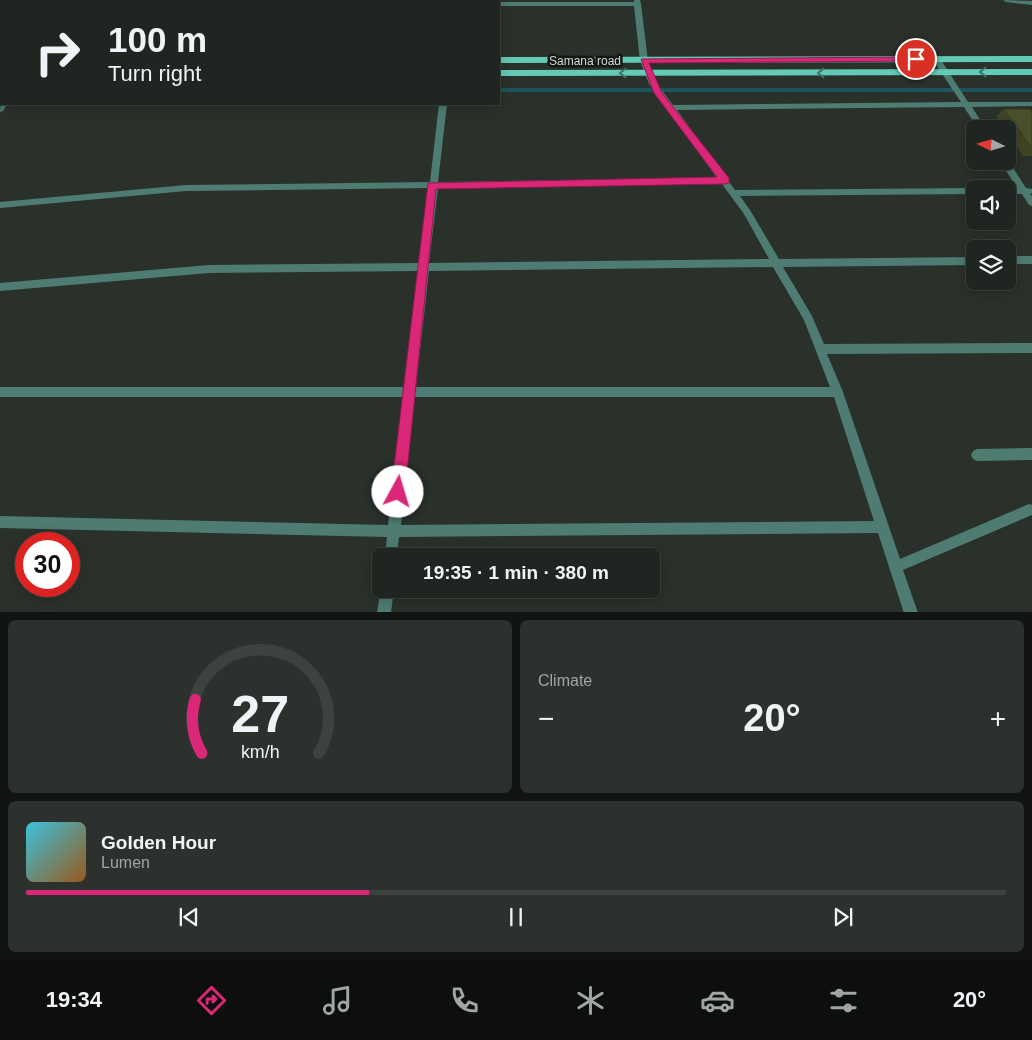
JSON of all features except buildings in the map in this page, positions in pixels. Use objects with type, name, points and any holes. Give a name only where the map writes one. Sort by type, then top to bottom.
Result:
[{"type":"main road","name":"Samana road","points":[[500,60],[1032,59]]},
{"type":"main road","name":"Samana road","points":[[500,73],[1032,72]]},
{"type":"street","points":[[1006,0],[1031,2]]},
{"type":"street","points":[[500,4],[615,4],[638,2],[644,60],[656,89],[734,193],[778,263],[808,318],[838,392],[911,612]]},
{"type":"street","points":[[936,59],[976,120]]},
{"type":"street","points":[[670,108],[1032,104]]},
{"type":"street","points":[[392,548],[442,105]]},
{"type":"street","points":[[1011,170],[1028,191],[1032,203]]},
{"type":"street","points":[[0,205],[186,188],[725,181]]},
{"type":"street","points":[[734,193],[966,191]]},
{"type":"street","points":[[1016,260],[1032,260]]},
{"type":"street","points":[[0,287],[209,269],[966,261]]},
{"type":"street","points":[[821,349],[1032,348]]},
{"type":"street","points":[[0,392],[838,392]]},
{"type":"street","points":[[976,455],[1032,454]]},
{"type":"street","points":[[896,567],[1029,510]]},
{"type":"street","points":[[0,522],[394,531],[883,527]]},
{"type":"street","points":[[384,612],[386,598]]},
{"type":"waterway","points":[[500,90],[1032,90]]},
{"type":"route","points":[[398,492],[432,186],[725,181],[658,93],[644,60],[916,59]]}]
